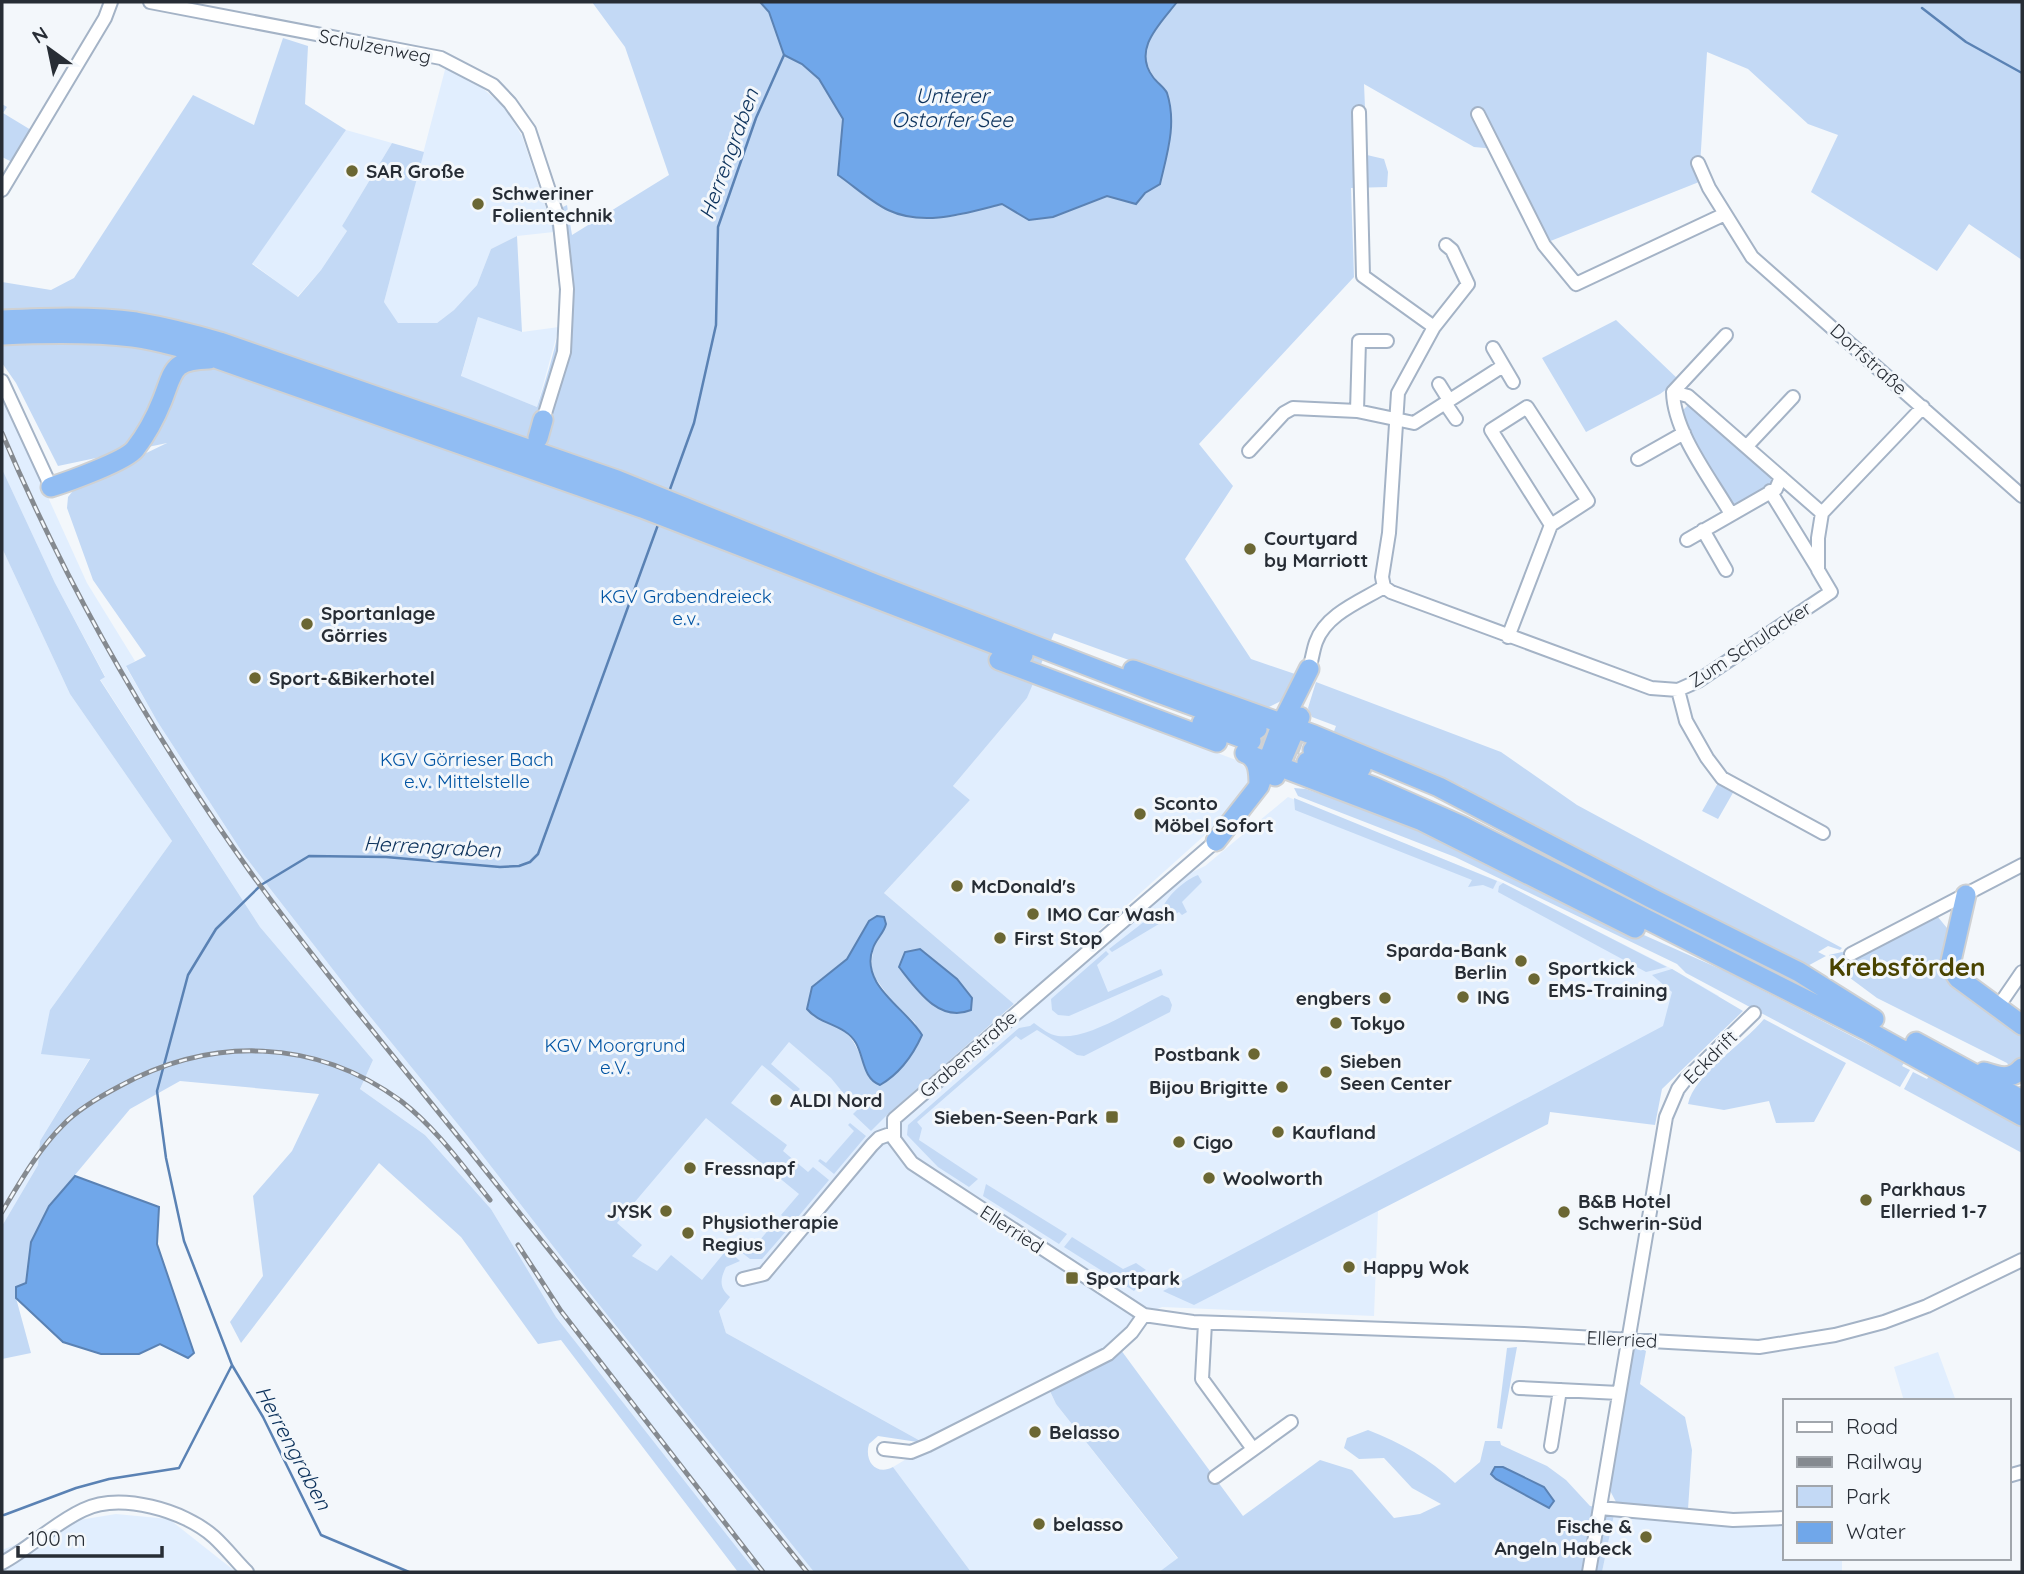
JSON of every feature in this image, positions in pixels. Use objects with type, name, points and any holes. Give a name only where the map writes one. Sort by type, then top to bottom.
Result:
[{"type":"highway","points":[[9,328],[76,318],[134,322],[178,330],[220,342],[617,480]]},
{"type":"highway","points":[[9,328],[134,337],[177,346],[218,359],[645,500],[753,543],[1153,691],[1283,742],[1462,826],[1870,1025],[1953,1062],[2022,1100]]},
{"type":"highway","points":[[134,337],[164,356],[172,372]]},
{"type":"highway","points":[[51,487],[78,478],[134,451],[162,402],[172,372],[190,360],[218,359]]},
{"type":"highway","points":[[515,443],[541,429],[554,453],[617,480],[645,500]]},
{"type":"highway","points":[[753,543],[796,576],[983,654],[1439,787],[1799,972],[1870,1025],[2022,1116]]},
{"type":"highway","points":[[1216,841],[1264,788],[1310,669]]},
{"type":"highway","points":[[1264,788],[1258,766],[1283,742]]},
{"type":"highway","points":[[1966,895],[1951,961],[1952,969],[1958,978],[2022,1025]]},
{"type":"highway","points":[[1953,1062],[2001,1078],[2016,1075],[2022,1068]]},
{"type":"street","points":[[2,190],[105,18],[111,2]]},
{"type":"street","name":"Schulzenweg","points":[[155,2],[441,58],[493,85],[510,103],[534,142],[560,223],[567,289],[564,352],[541,429]]},
{"type":"street","points":[[1359,111],[1368,173],[1363,276],[1434,327]]},
{"type":"street","points":[[1478,114],[1544,245],[1576,284],[1725,214]]},
{"type":"street","name":"Dorfstraße","points":[[1698,163],[1709,188],[1752,257],[2022,496]]},
{"type":"street","points":[[1310,669],[1316,641],[1324,627],[1335,617],[1384,587],[1382,577],[1389,533],[1398,393],[1434,327],[1468,284],[1452,250],[1446,245]]},
{"type":"street","points":[[1726,335],[1673,392],[1675,413],[1684,433],[1731,514]]},
{"type":"street","points":[[1357,411],[1359,341],[1387,341]]},
{"type":"street","points":[[1493,348],[1513,382]]},
{"type":"street","points":[[1250,451],[1284,413],[1293,408],[1357,411],[1396,421],[1414,422],[1503,366]]},
{"type":"street","points":[[2,381],[51,487]]},
{"type":"street","points":[[1439,384],[1456,419]]},
{"type":"street","points":[[1673,392],[1688,396],[1822,513]]},
{"type":"street","points":[[1747,446],[1793,397]]},
{"type":"street","points":[[1508,637],[1551,525],[1588,501],[1527,407],[1491,430],[1551,525]]},
{"type":"street","points":[[1818,570],[1818,538],[1822,513],[1923,407]]},
{"type":"street","points":[[1638,459],[1684,433]]},
{"type":"street","points":[[1687,540],[1776,489],[1781,477]]},
{"type":"street","points":[[1770,491],[1818,570]]},
{"type":"street","points":[[1703,530],[1726,570]]},
{"type":"street","name":"Zum Schulacker","points":[[1384,587],[1508,637],[1651,688],[1678,690],[1698,681],[1831,592],[1818,570]]},
{"type":"street","points":[[1678,690],[1686,721],[1722,778],[1823,833]]},
{"type":"street","name":"Grabenstraße","points":[[743,1279],[764,1274],[872,1144],[893,1133],[894,1119],[1216,841]]},
{"type":"street","points":[[1851,954],[2022,865]]},
{"type":"street","points":[[1998,1007],[2021,975]]},
{"type":"street","name":"Eckdrift","points":[[1589,1572],[1666,1117],[1678,1089],[1685,1080],[1754,1013]]},
{"type":"street","name":"Ellerried","points":[[893,1133],[898,1147],[912,1163],[1144,1315],[1205,1323],[1629,1339],[1759,1347],[1835,1335],[1884,1322],[1927,1306],[2022,1260]]},
{"type":"street","points":[[884,1449],[911,1452],[928,1445],[1108,1354],[1125,1340],[1144,1315]]},
{"type":"street","points":[[1205,1323],[1202,1379],[1254,1449]]},
{"type":"street","points":[[1519,1388],[1619,1393]]},
{"type":"street","points":[[1551,1446],[1560,1390]]},
{"type":"street","points":[[1215,1477],[1291,1422]]},
{"type":"street","points":[[2,1563],[85,1509],[116,1502],[145,1505],[175,1514],[212,1535],[247,1572]]},
{"type":"street","points":[[1600,1508],[1733,1520],[1783,1518]]},
{"type":"shaded area","name":"Schweriner Folientechnik","points":[[446,66],[470,77],[505,108],[522,136],[554,232],[517,236],[491,249],[477,285],[454,310],[437,323],[397,323],[384,302]]},
{"type":"shaded area","points":[[346,130],[392,143],[342,226],[347,231],[321,270],[297,297],[252,263]]},
{"type":"shaded area","points":[[478,317],[522,332],[559,327],[537,407],[461,377]]},
{"type":"shaded area","points":[[2,396],[87,583],[135,661],[126,667],[157,721],[244,855],[814,1572],[756,1572],[556,1317],[491,1209],[425,1135],[360,1089],[373,1060],[260,927],[100,679],[105,676],[55,583],[2,469]]},
{"type":"shaded area","points":[[2,548],[70,694],[172,841],[50,1010],[90,1058],[40,1141],[38,1165],[2,1226]]},
{"type":"shaded area","points":[[1032,683],[1236,760],[1246,768],[1250,783],[1225,817],[1014,1004],[884,893],[970,800],[953,786],[1027,698]]},
{"type":"shaded area","points":[[1288,797],[1503,883],[1672,969],[1719,996],[1378,1211],[1374,1316],[1162,1307],[1144,1315],[1132,1332],[1047,1386],[1056,1404],[1178,1559],[1159,1572],[971,1572],[893,1467],[928,1446],[726,1333],[719,1311],[580,1223],[771,1005],[899,1122],[1186,875],[1205,866]]},
{"type":"shaded area","points":[[1938,1352],[1955,1399],[1903,1399],[1894,1367]]},
{"type":"shaded area","points":[[1615,1510],[1783,1521],[1783,1560],[1842,1560],[1842,1572],[1602,1572]]},
{"type":"shaded area","points":[[116,1514],[169,1519],[236,1572],[2,1572],[2,1550],[79,1520]]},
{"type":"green space","points":[[592,2],[760,2],[769,12],[784,54],[802,64],[819,79],[843,120],[842,144],[889,210],[921,218],[957,216],[1002,204],[1029,220],[1107,196],[1136,204],[1145,193],[1160,184],[1166,91],[1154,77],[1146,55],[1152,36],[1177,2],[2022,2],[2022,260],[1969,224],[1937,271],[1811,192],[1838,135],[1808,124],[1748,69],[1707,52],[1699,182],[1543,244],[1496,149],[1474,147],[1364,84],[1367,155],[1384,159],[1388,172],[1387,187],[1351,188],[1354,277],[1199,444],[1233,486],[1185,559],[1251,659],[1295,674],[1283,700],[1265,709],[1054,633],[1027,698],[953,786],[970,800],[884,893],[1014,1004],[871,1131],[853,1114],[857,1110],[831,1078],[789,1042],[771,1064],[800,1089],[796,1093],[762,1065],[731,1103],[787,1145],[783,1151],[808,1172],[813,1167],[829,1180],[792,1224],[781,1215],[799,1194],[706,1118],[617,1223],[642,1245],[632,1256],[657,1271],[671,1255],[702,1280],[724,1253],[731,1253],[740,1261],[726,1267],[722,1279],[722,1287],[730,1297],[719,1311],[726,1333],[924,1443],[878,1436],[869,1444],[868,1456],[873,1465],[881,1470],[893,1467],[971,1572],[814,1572],[584,1286],[244,855],[157,721],[126,666],[146,656],[93,580],[67,508],[68,497],[76,487],[167,443],[58,466],[16,383],[2,363],[2,282],[51,290],[74,278],[193,95],[254,125],[283,38],[308,46],[305,104],[346,130],[252,264],[298,297],[321,270],[347,231],[342,226],[392,143],[424,152],[384,302],[398,323],[437,323],[454,310],[477,285],[491,249],[517,236],[522,332],[478,317],[461,376],[537,407],[555,348],[561,300],[560,270],[548,214],[567,205],[572,235],[669,175],[625,47]],"holes":[[[869,921],[878,939],[873,947],[871,972],[891,1000],[915,1023],[920,1040],[903,1066],[865,1068],[852,1039],[841,1029],[813,1016],[812,987],[847,959]]]},
{"type":"green space","points":[[2,104],[7,107],[3,113],[31,130],[12,162],[2,157]]},
{"type":"green space","points":[[1616,320],[1679,380],[1660,394],[1586,432],[1542,358]]},
{"type":"green space","points":[[1687,406],[1692,406],[1771,477],[1772,485],[1737,505],[1729,501],[1682,419],[1681,412]]},
{"type":"green space","points":[[2,469],[55,583],[105,677],[100,680],[260,927],[373,1060],[360,1089],[425,1135],[491,1209],[556,1317],[756,1572],[738,1572],[561,1340],[538,1344],[461,1237],[379,1163],[241,1343],[230,1322],[263,1276],[253,1196],[292,1151],[319,1094],[180,1081],[130,1109],[49,1206],[31,1242],[26,1283],[16,1288],[16,1298],[31,1353],[2,1359],[2,1226],[38,1165],[40,1141],[90,1059],[41,1054],[50,1010],[172,841],[70,694],[2,548]]},
{"type":"green space","points":[[1316,682],[1501,752],[1577,805],[1842,948],[1840,950],[1828,946],[1818,952],[1826,956],[1802,969],[1466,792],[1464,787],[1449,780],[1444,782],[1333,734],[1336,726],[1312,717],[1308,708]]},
{"type":"green space","points":[[1718,783],[1734,791],[1718,819],[1702,811]]},
{"type":"green space","points":[[1294,788],[1306,789],[1335,799],[1337,795],[1361,800],[1572,903],[1727,972],[1904,1063],[1902,1066],[1910,1070],[1900,1087],[1686,973],[1677,964],[1455,857],[1298,796]]},
{"type":"green space","points":[[1294,798],[1497,881],[1493,889],[1483,885],[1468,887],[1472,880],[1295,810]]},
{"type":"green space","points":[[1198,875],[1202,882],[1182,902],[1187,912],[1182,915],[1179,912],[1112,952],[1109,949],[1163,907],[1183,884]]},
{"type":"green space","points":[[1503,883],[1667,967],[1646,972],[1498,892]]},
{"type":"green space","points":[[1933,911],[1956,939],[1951,961],[2022,1025],[2022,1068],[2016,1075],[2007,1063],[1877,998],[1846,975],[1829,955],[1842,952],[1851,954]]},
{"type":"green space","points":[[1106,951],[1109,954],[1097,965],[1108,992],[1161,969],[1163,975],[1069,1016],[1058,1015],[1052,1010],[1051,999]]},
{"type":"green space","points":[[1672,969],[1743,1011],[1662,1089],[1655,1125],[1550,1112],[1548,1124],[1194,1305],[1163,1291],[1663,1026],[1672,992],[1652,975]]},
{"type":"green space","points":[[1162,995],[1169,998],[1172,1005],[1170,1012],[1084,1056],[1077,1055],[1037,1030],[1021,1040],[1016,1036],[917,1122],[922,1128],[919,1140],[978,1179],[969,1187],[938,1167],[907,1135],[908,1125],[1019,1028],[1034,1023],[1055,1035],[1084,1033],[1112,1022]]},
{"type":"green space","points":[[1764,1019],[1846,1063],[1814,1122],[1776,1123],[1769,1101],[1724,1110],[1688,1104],[1699,1082]]},
{"type":"green space","points":[[1913,1072],[1927,1079],[1929,1076],[2022,1126],[2022,1153],[1904,1089]]},
{"type":"green space","points":[[850,1123],[866,1136],[834,1174],[818,1161],[820,1159],[826,1163],[854,1131],[848,1125]]},
{"type":"green space","points":[[986,1184],[1067,1234],[1059,1244],[983,1196]]},
{"type":"green space","points":[[777,1220],[788,1229],[762,1259],[750,1259],[736,1248],[743,1240],[753,1248]]},
{"type":"green space","points":[[1072,1237],[1123,1269],[1136,1263],[1146,1270],[1142,1272],[1139,1285],[1134,1291],[1064,1247]]},
{"type":"green space","points":[[1118,1346],[1243,1516],[1320,1460],[1352,1470],[1394,1518],[1420,1514],[1441,1504],[1412,1488],[1384,1458],[1359,1459],[1344,1448],[1347,1438],[1368,1430],[1380,1435],[1425,1459],[1455,1483],[1480,1462],[1485,1441],[1500,1441],[1501,1445],[1547,1466],[1566,1480],[1590,1506],[1615,1510],[1602,1572],[1159,1572],[1178,1558],[1056,1404],[1047,1385]]},
{"type":"green space","points":[[1517,1347],[1502,1429],[1497,1428],[1507,1348]]},
{"type":"green space","points":[[1627,1348],[1646,1351],[1640,1384],[1685,1417],[1692,1450],[1688,1509],[1616,1502],[1605,1481]]},
{"type":"water","name":"Unterer Ostorfer See","points":[[760,2],[1177,2],[1156,28],[1147,47],[1146,57],[1147,67],[1167,93],[1170,105],[1170,139],[1160,184],[1145,193],[1136,204],[1107,196],[1053,217],[1029,220],[1002,204],[930,218],[916,218],[888,210],[838,175],[843,119],[819,79],[802,64],[784,55],[769,12]]},
{"type":"water","points":[[877,916],[884,917],[886,924],[873,948],[870,961],[872,973],[886,995],[922,1035],[905,1063],[880,1085],[870,1078],[859,1049],[851,1037],[807,1009],[812,987],[847,959],[869,921]]},
{"type":"water","points":[[920,949],[957,979],[972,998],[971,1010],[959,1013],[939,1008],[913,985],[899,967],[905,952]]},
{"type":"water","points":[[75,1176],[159,1207],[157,1244],[194,1353],[188,1358],[160,1344],[139,1354],[101,1354],[63,1342],[16,1298],[16,1287],[26,1283],[31,1242],[49,1206]]},
{"type":"water","points":[[1495,1467],[1503,1467],[1544,1487],[1554,1501],[1549,1508],[1496,1479],[1491,1474]]},
{"type":"waterway","points":[[1922,8],[1966,42],[2022,73]]},
{"type":"waterway","name":"Herrengraben","points":[[669,492],[694,423],[716,325],[718,227],[756,118],[784,55]]},
{"type":"waterway","name":"Herrengraben","points":[[409,1572],[321,1535],[263,1417],[232,1365],[184,1241],[166,1158],[157,1091],[188,975],[216,929],[261,885],[309,856],[386,857],[500,867],[519,866],[530,862],[538,854],[659,522]]},
{"type":"waterway","name":"Herrengraben","points":[[4,1515],[76,1488],[109,1479],[179,1468],[232,1365]]},
{"type":"tunnel","points":[[1257,729],[1313,750]]},
{"type":"tunnel","points":[[1251,741],[1307,762]]},
{"type":"railway","points":[[2,433],[55,548],[114,660],[180,768],[251,873],[358,1013],[807,1572]]},
{"type":"railway","points":[[2,1212],[45,1145],[69,1119],[98,1099],[155,1070],[191,1058],[227,1052],[263,1051],[299,1055],[334,1065],[368,1080],[401,1101],[437,1135],[490,1200]]},
{"type":"railway","points":[[518,1245],[561,1311],[763,1572]]},
{"type":"place","name":"SAR Große","points":[[352,171]]},
{"type":"place","name":"Schweriner Folientechnik","points":[[478,204]]},
{"type":"place","name":"Courtyard by Marriott","points":[[1250,549]]},
{"type":"place","name":"Sportanlage Görries","points":[[307,624]]},
{"type":"place","name":"Sport-&Bikerhotel","points":[[255,678]]},
{"type":"place","name":"Sconto Möbel Sofort","points":[[1140,814]]},
{"type":"place","name":"McDonald's","points":[[957,886]]},
{"type":"place","name":"IMO Car Wash","points":[[1033,914]]},
{"type":"place","name":"First Stop","points":[[1000,938]]},
{"type":"place","name":"Sparda-Bank Berlin","points":[[1521,961]]},
{"type":"place","name":"Sportkick EMS-Training","points":[[1534,979]]},
{"type":"place","name":"ING","points":[[1463,997]]},
{"type":"place","name":"engbers","points":[[1385,998]]},
{"type":"place","name":"Tokyo","points":[[1336,1023]]},
{"type":"place","name":"Postbank","points":[[1254,1054]]},
{"type":"place","name":"Sieben Seen Center","points":[[1326,1072]]},
{"type":"place","name":"Bijou Brigitte","points":[[1282,1087]]},
{"type":"place","name":"ALDI Nord","points":[[776,1100]]},
{"type":"place","name":"Sieben-Seen-Park","points":[[1112,1117]]},
{"type":"place","name":"Kaufland","points":[[1278,1132]]},
{"type":"place","name":"Cigo","points":[[1179,1142]]},
{"type":"place","name":"Fressnapf","points":[[690,1168]]},
{"type":"place","name":"Woolworth","points":[[1209,1178]]},
{"type":"place","name":"Parkhaus Ellerried 1-7","points":[[1866,1200]]},
{"type":"place","name":"JYSK","points":[[666,1211]]},
{"type":"place","name":"B&B Hotel Schwerin-Süd","points":[[1564,1212]]},
{"type":"place","name":"Physiotherapie Regius","points":[[688,1233]]},
{"type":"place","name":"Happy Wok","points":[[1349,1267]]},
{"type":"place","name":"Sportpark","points":[[1072,1278]]},
{"type":"place","name":"Belasso","points":[[1035,1432]]},
{"type":"place","name":"belasso","points":[[1039,1524]]},
{"type":"place","name":"Fische & Angeln Habeck","points":[[1646,1537]]},
{"type":"district","name":"Krebsförden","points":[[1907,967]]},
{"type":"park label","name":"KGV Grabendreieck e.v.","points":[[686,607]]},
{"type":"park label","name":"KGV Görrieser Bach e.v. Mittelstelle","points":[[467,770]]},
{"type":"park label","name":"KGV Moorgrund e.V.","points":[[615,1056]]}]
